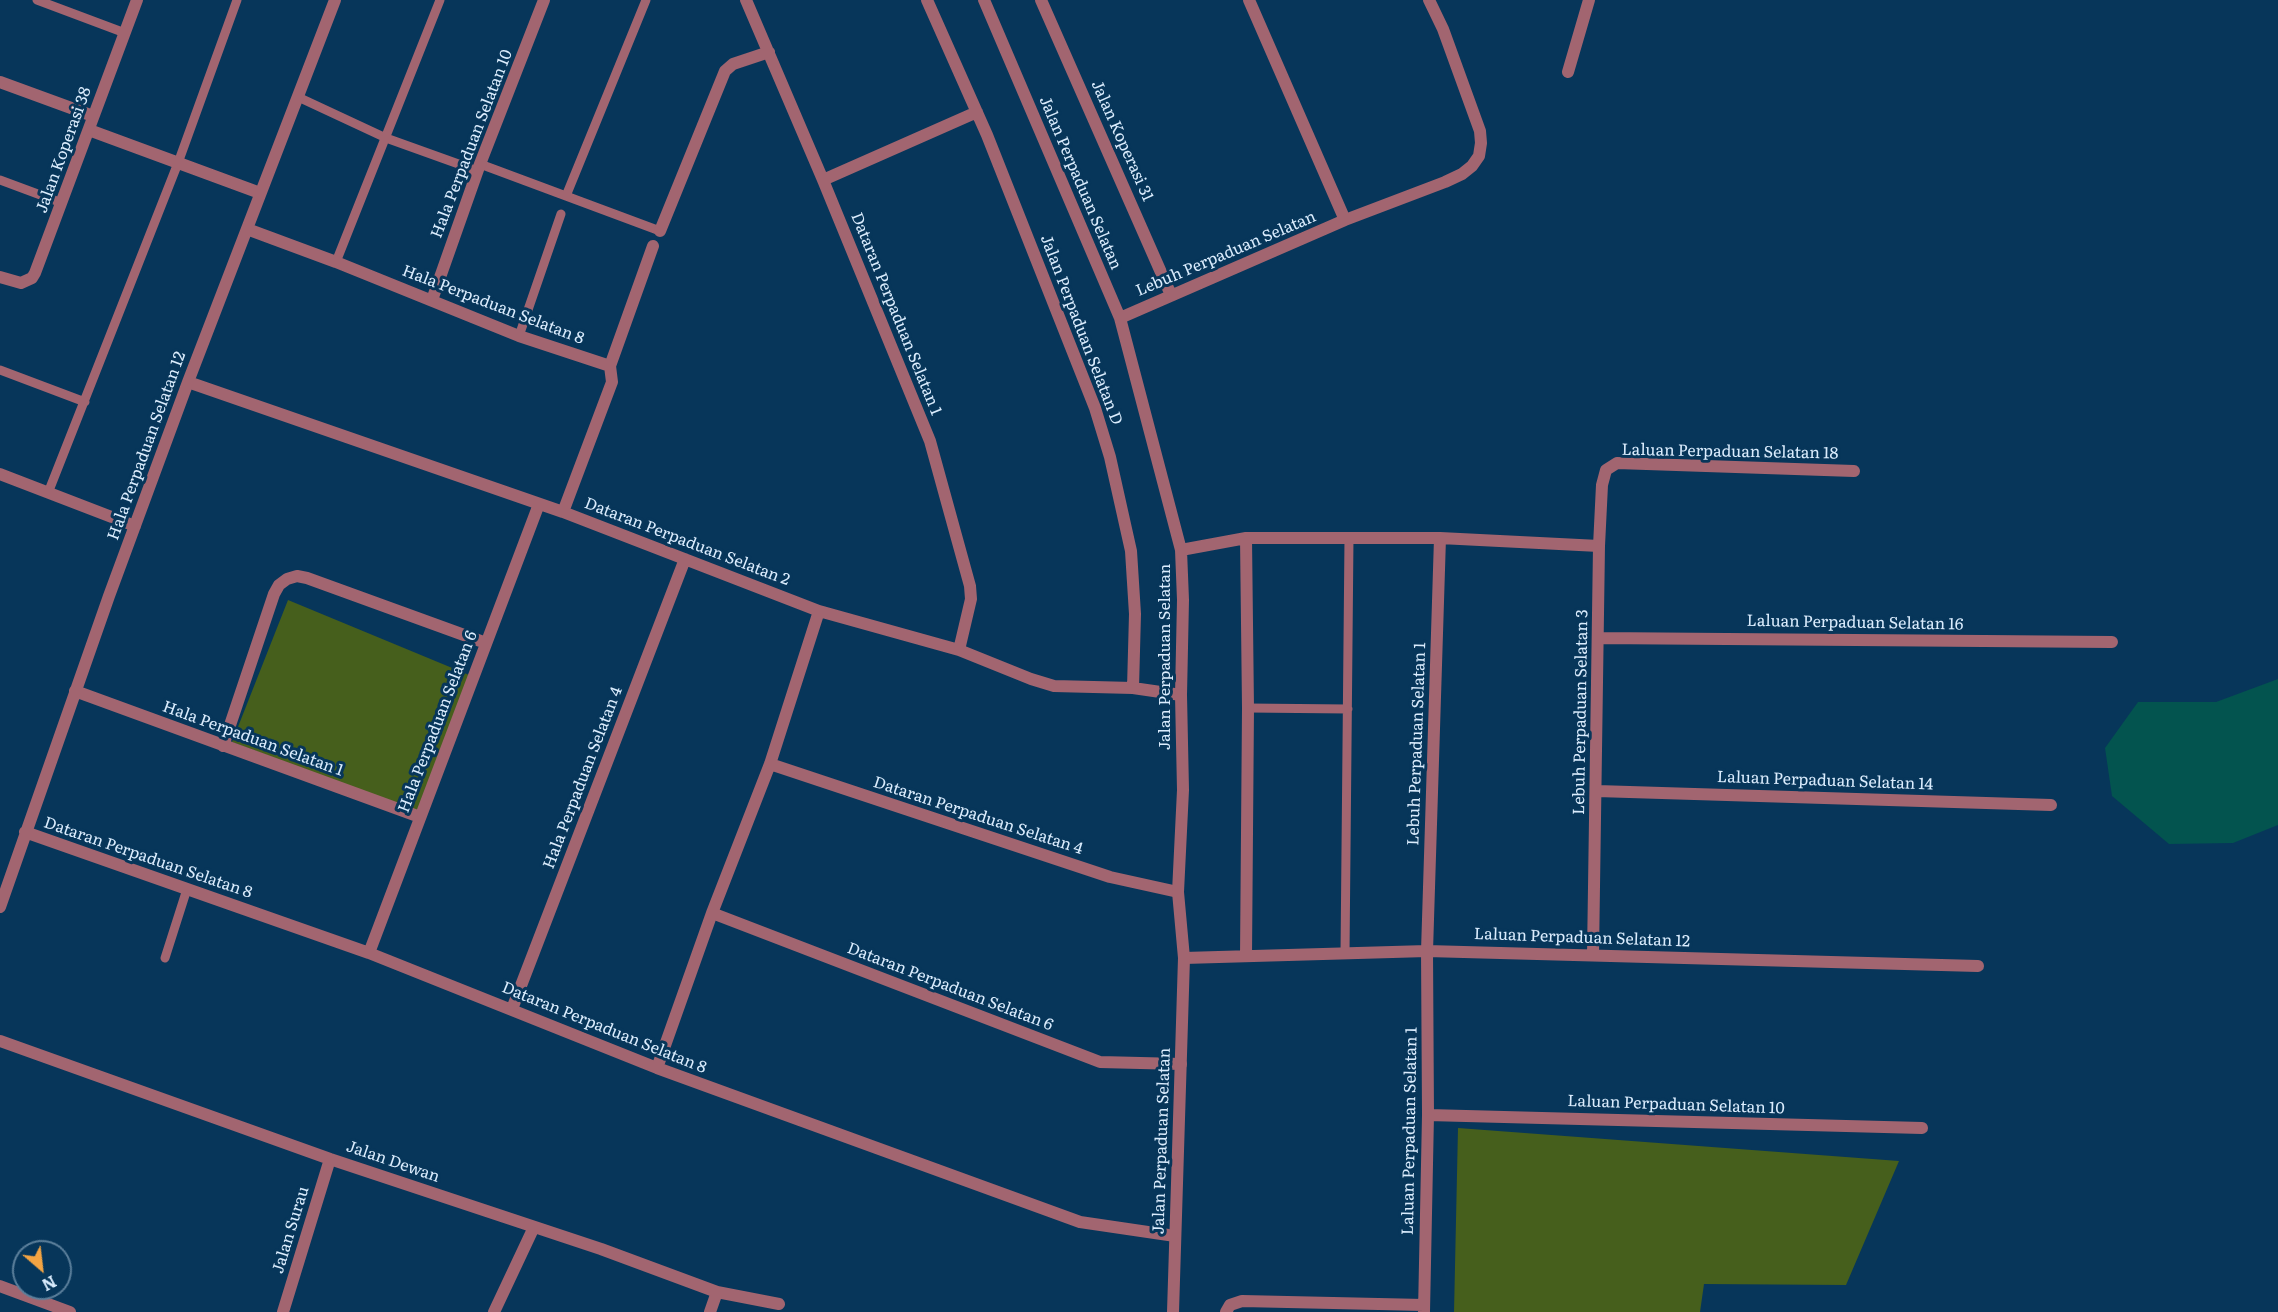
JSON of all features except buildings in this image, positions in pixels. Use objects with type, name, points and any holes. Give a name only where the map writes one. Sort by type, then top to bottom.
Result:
[{"type":"street","name":"Jalan Koperasi 38","points":[[0,277],[21,283],[32,278],[137,0]]},
{"type":"street","name":"Hala Perpaduan Selatan 12","points":[[0,907],[75,691],[188,382],[335,0]]},
{"type":"street","name":"Hala Perpaduan Selatan 10","points":[[432,300],[479,168],[544,0]]},
{"type":"street","name":"Dataran Perpaduan Selatan 1","points":[[746,0],[824,180],[930,441],[970,586],[971,599],[960,650]]},
{"type":"street","name":"Jalan Perpaduan Selatan D","points":[[927,0],[977,112],[1095,408],[1110,457],[1131,551],[1135,614],[1133,688]]},
{"type":"street","name":"Jalan Perpaduan Selatan","points":[[984,0],[1120,318],[1181,550],[1184,600],[1181,695],[1183,790],[1178,892],[1184,958],[1173,1312]]},
{"type":"street","name":"Jalan Koperasi 31","points":[[1041,0],[1171,295]]},
{"type":"street","points":[[1249,0],[1346,220]]},
{"type":"street","name":"Lebuh Perpaduan Selatan","points":[[1120,318],[1346,220],[1453,178],[1472,166],[1479,156],[1481,143],[1475,115],[1443,29],[1429,0]]},
{"type":"street","points":[[1568,72],[1589,0]]},
{"type":"street","points":[[660,231],[725,71],[733,64],[769,52]]},
{"type":"street","points":[[0,82],[93,116]]},
{"type":"street","points":[[824,180],[977,112]]},
{"type":"street","points":[[89,130],[260,193]]},
{"type":"street","name":"Hala Perpaduan Selatan 8","points":[[247,229],[336,262],[519,336],[610,366]]},
{"type":"street","points":[[563,512],[612,382],[610,366],[653,246]]},
{"type":"street","name":"Dataran Perpaduan Selatan 2","points":[[188,382],[563,512],[819,611],[960,650],[1031,679],[1054,686],[1133,688],[1181,695]]},
{"type":"street","name":"Laluan Perpaduan Selatan 18","points":[[1606,470],[1617,463],[1854,471]]},
{"type":"street","name":"Lebuh Perpaduan Selatan 3","points":[[1593,955],[1599,546],[1602,485],[1606,470]]},
{"type":"street","points":[[0,474],[135,526]]},
{"type":"street","name":"Hala Perpaduan Selatan 6","points":[[369,953],[539,504]]},
{"type":"street","points":[[1181,550],[1246,538],[1440,538],[1599,546]]},
{"type":"street","points":[[1246,538],[1248,708],[1246,956]]},
{"type":"street","name":"Lebuh Perpaduan Selatan 1","points":[[1427,951],[1440,538]]},
{"type":"street","name":"Hala Perpaduan Selatan 4","points":[[512,1009],[686,559]]},
{"type":"street","points":[[223,746],[274,594],[279,585],[287,579],[297,576],[307,578],[486,643]]},
{"type":"street","points":[[657,1068],[712,913],[770,764],[819,611]]},
{"type":"street","name":"Laluan Perpaduan Selatan 16","points":[[1598,638],[2112,642]]},
{"type":"street","name":"Hala Perpaduan Selatan 1","points":[[75,691],[420,817]]},
{"type":"street","name":"Dataran Perpaduan Selatan 4","points":[[770,764],[1110,877],[1178,892]]},
{"type":"street","name":"Laluan Perpaduan Selatan 14","points":[[1597,791],[2051,805]]},
{"type":"street","name":"Dataran Perpaduan Selatan 8","points":[[26,832],[369,953],[657,1068],[1080,1222],[1175,1236]]},
{"type":"street","name":"Dataran Perpaduan Selatan 6","points":[[712,913],[1100,1062],[1181,1064]]},
{"type":"street","name":"Laluan Perpaduan Selatan 12","points":[[1184,958],[1427,951],[1978,966]]},
{"type":"street","name":"Laluan Perpaduan Selatan 1","points":[[1424,1309],[1428,1115],[1427,951]]},
{"type":"street","name":"Jalan Dewan","points":[[0,1041],[717,1292],[779,1304]]},
{"type":"street","name":"Laluan Perpaduan Selatan 10","points":[[1428,1115],[1922,1128]]},
{"type":"street","name":"Jalan Surau","points":[[283,1312],[330,1158]]},
{"type":"street","points":[[494,1312],[534,1227]]},
{"type":"street","points":[[0,1286],[70,1312]]},
{"type":"street","points":[[710,1312],[717,1292]]},
{"type":"street","points":[[1226,1312],[1230,1305],[1242,1301],[1424,1309]]},
{"type":"lane","points":[[37,0],[125,33]]},
{"type":"lane","points":[[48,493],[178,163],[237,0]]},
{"type":"lane","points":[[336,262],[440,0]]},
{"type":"lane","points":[[566,196],[646,0]]},
{"type":"lane","points":[[297,98],[386,138],[566,196],[660,231]]},
{"type":"lane","points":[[0,180],[62,202]]},
{"type":"lane","points":[[519,336],[561,214]]},
{"type":"lane","points":[[0,370],[85,402]]},
{"type":"lane","points":[[1345,954],[1349,538]]},
{"type":"lane","points":[[1248,708],[1348,709]]},
{"type":"lane","points":[[165,958],[187,889]]},
{"type":"green space","points":[[288,600],[474,677],[417,812],[232,742]]},
{"type":"green space","points":[[1458,1128],[1899,1161],[1846,1285],[1704,1284],[1700,1312],[1454,1312]]},
{"type":"shaded area","points":[[2278,679],[2278,825],[2233,843],[2169,844],[2112,796],[2105,748],[2138,702],[2216,702]]}]
